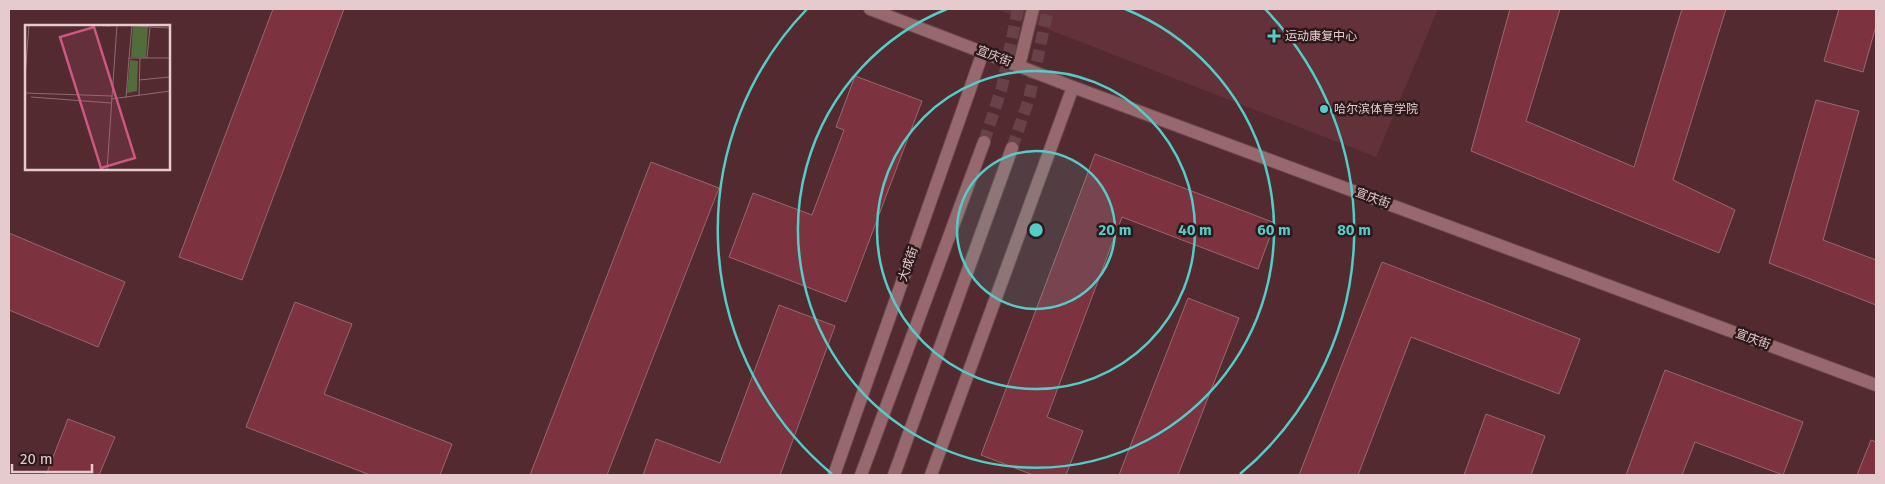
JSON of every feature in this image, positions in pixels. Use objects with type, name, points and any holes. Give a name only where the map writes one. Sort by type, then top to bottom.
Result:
[{"type":"main road","name":"宣庆街","points":[[870,9],[1073,87],[1876,385]]},
{"type":"main road","points":[[1019,66],[1033,9]]},
{"type":"main road","name":"大成街","points":[[834,475],[983,52]]},
{"type":"main road","points":[[931,475],[1073,87]]},
{"type":"main road","points":[[861,475],[984,142]]},
{"type":"main road","points":[[894,475],[1012,148]]},
{"type":"shaded area","name":"哈尔滨体育学院","points":[[996,9],[1438,9],[1376,157]]},
{"type":"building","points":[[273,9],[344,9],[242,280],[179,257]]},
{"type":"building","points":[[1510,9],[1560,9],[1526,121],[1634,167],[1682,9],[1726,9],[1673,180],[1735,210],[1719,253],[1471,151]]},
{"type":"building","points":[[1839,9],[1876,9],[1876,26],[1863,72],[1824,61]]},
{"type":"building","points":[[855,76],[922,101],[846,302],[729,257],[753,193],[812,215],[844,130],[836,127]]},
{"type":"building","points":[[1816,100],[1859,111],[1823,240],[1876,260],[1876,305],[1769,263]]},
{"type":"building","points":[[1095,154],[1275,223],[1258,269],[1122,217],[1047,417],[1083,431],[1066,475],[1033,475],[981,455]]},
{"type":"building","points":[[651,162],[719,188],[607,475],[530,475]]},
{"type":"building","points":[[9,233],[125,282],[98,347],[9,310]]},
{"type":"building","points":[[1382,262],[1580,339],[1559,394],[1411,337],[1358,475],[1299,475]]},
{"type":"building","points":[[1188,298],[1239,318],[1178,475],[1119,475]]},
{"type":"building","points":[[295,302],[352,324],[324,394],[452,444],[440,475],[370,475],[246,427]]},
{"type":"building","points":[[779,305],[835,326],[780,475],[643,475],[656,439],[720,463]]},
{"type":"building","points":[[1665,370],[1803,422],[1783,475],[1695,442],[1682,475],[1626,475]]},
{"type":"building","points":[[1486,414],[1545,436],[1531,475],[1464,475]]},
{"type":"building","points":[[68,419],[115,437],[99,475],[46,475]]},
{"type":"building","points":[[1871,440],[1876,442],[1876,475],[1857,475]]},
{"type":"tunnel","points":[[984,142],[1002,87],[1018,9]]},
{"type":"tunnel","points":[[1012,148],[1029,99],[1048,9]]},
{"type":"place","name":"运动康复中心","points":[[1274,36]]},
{"type":"place","name":"哈尔滨体育学院","points":[[1324,109]]}]
